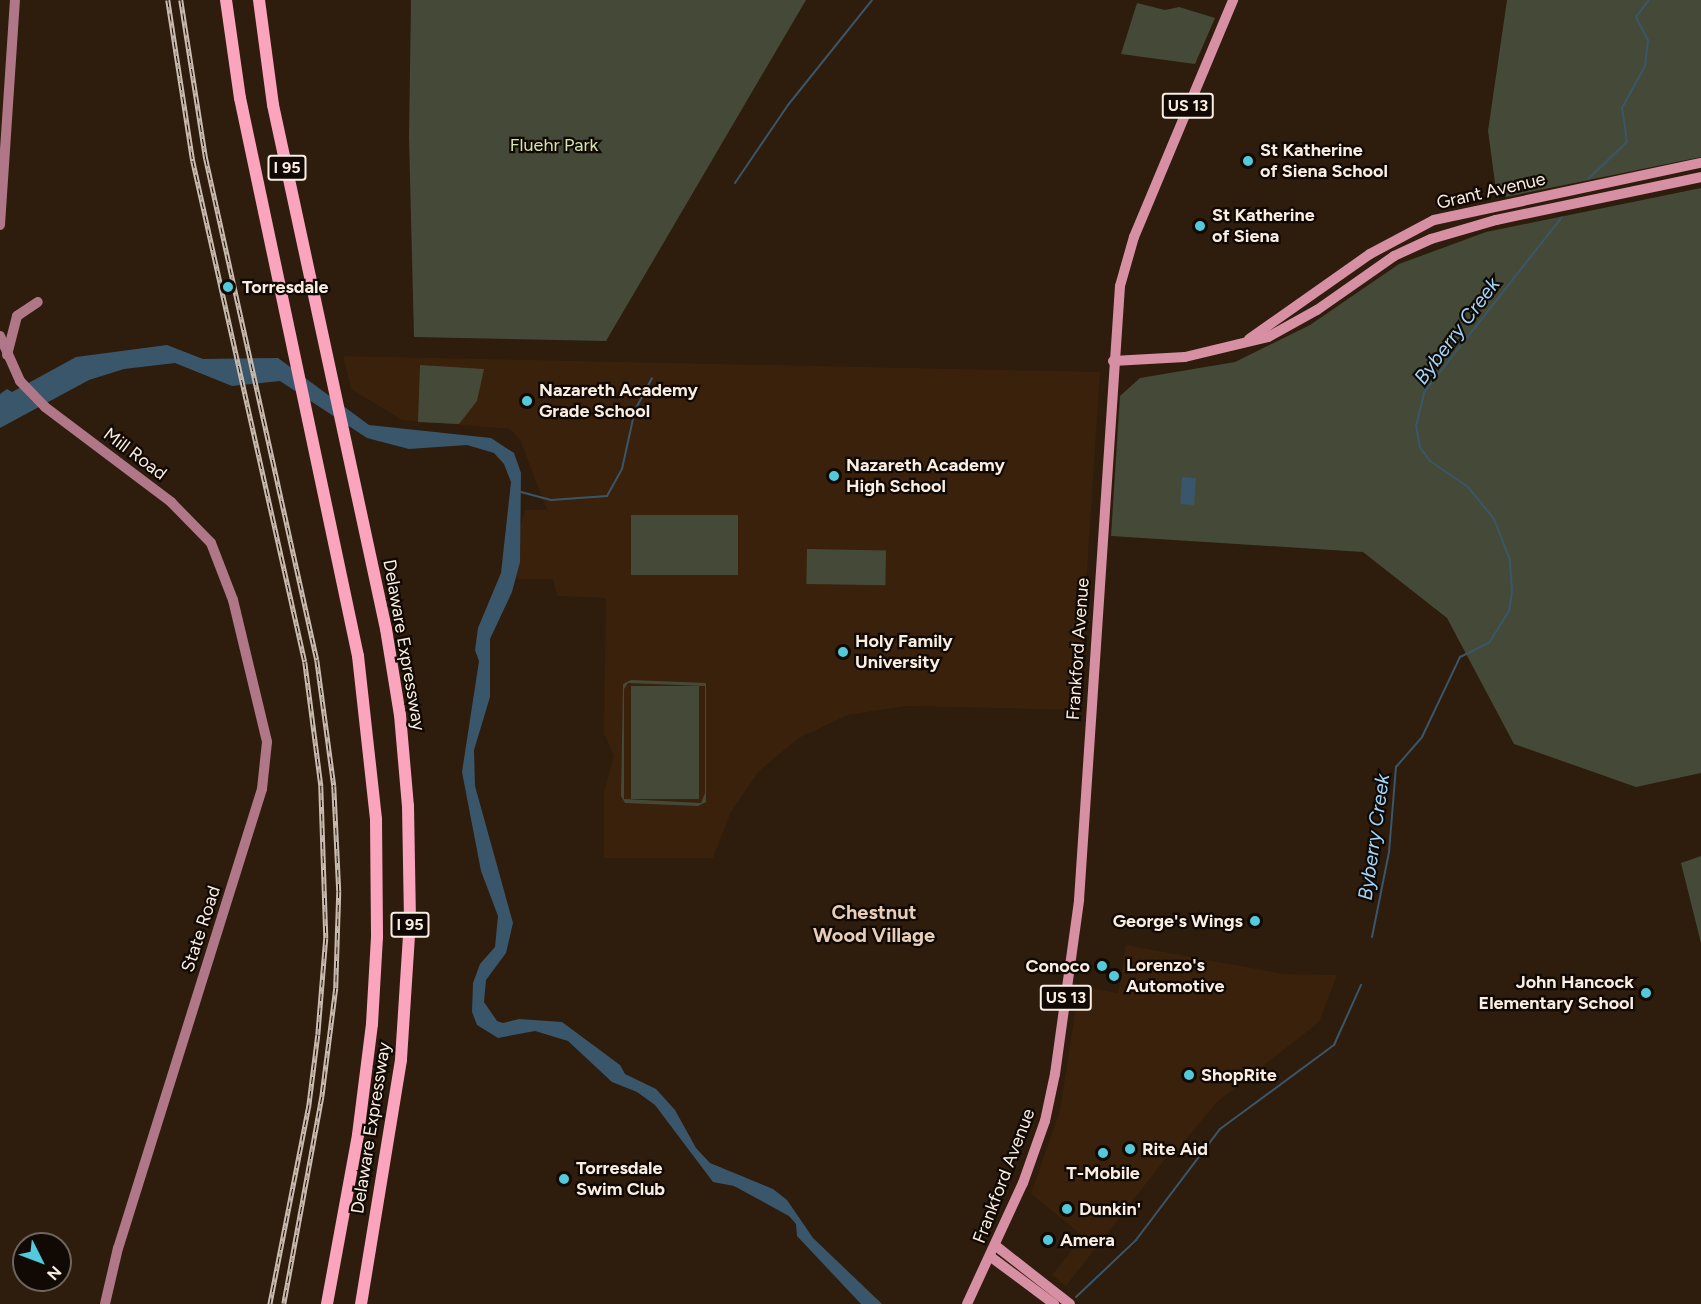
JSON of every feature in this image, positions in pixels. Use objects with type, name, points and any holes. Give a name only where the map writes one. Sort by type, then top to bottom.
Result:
[{"type":"highway","name":"Delaware Expressway","points":[[226,0],[240,98],[339,553],[369,735],[378,903],[365,1085],[327,1304]]},
{"type":"highway","name":"Delaware Expressway","points":[[259,0],[273,105],[369,546],[400,715],[411,894],[400,1070],[361,1304]]},
{"type":"main road","points":[[0,225],[15,0]]},
{"type":"main road","name":"Frankford Avenue","points":[[967,1304],[994,1252],[1031,1164],[1049,1106],[1079,891],[1118,297],[1131,246],[1233,0]]},
{"type":"main road","name":"Grant Avenue","points":[[1249,339],[1370,254],[1434,220],[1701,163]]},
{"type":"main road","name":"Grant Avenue","points":[[1113,361],[1185,357],[1249,339],[1268,337],[1288,327],[1394,256],[1431,239],[1496,220],[1701,177]]},
{"type":"main road","points":[[7,356],[17,316],[38,302]]},
{"type":"main road","points":[[0,336],[7,356]]},
{"type":"main road","name":"Mill Road","points":[[7,356],[20,381],[46,408],[184,513],[204,534],[220,562]]},
{"type":"main road","name":"State Road","points":[[105,1304],[118,1248],[266,772],[264,725],[220,562]]},
{"type":"main road","points":[[994,1252],[1054,1304]]},
{"type":"main road","points":[[994,1252],[1070,1304]]},
{"type":"shaded area","name":"Holy Family University","points":[[343,356],[1100,372],[1078,710],[905,706],[848,715],[799,738],[759,771],[731,812],[713,858],[604,858],[604,792],[614,756],[604,733],[606,598],[557,596],[553,579],[517,579],[517,540],[525,510],[547,510],[520,440],[510,429],[402,420],[351,389]]},
{"type":"shaded area","points":[[1126,945],[1284,974],[1337,975],[1319,1022],[1217,1102],[1177,1150],[1170,1153],[1066,1286],[1052,1275],[1083,1236],[1031,1194],[1060,1110],[1079,986],[1118,993]]},
{"type":"green space","name":"Fluehr Park","points":[[411,0],[806,0],[606,341],[414,337],[409,138]]},
{"type":"green space","points":[[1507,0],[1701,0],[1701,157],[1506,197],[1496,190],[1488,131]]},
{"type":"green space","points":[[1137,3],[1165,10],[1179,7],[1215,18],[1195,64],[1121,54]]},
{"type":"green space","points":[[1701,188],[1701,773],[1636,787],[1514,744],[1447,618],[1363,552],[1111,536],[1120,396],[1140,378],[1235,362],[1310,325],[1399,264],[1486,232]]},
{"type":"green space","points":[[420,365],[484,369],[477,401],[459,424],[418,422]]},
{"type":"green space","points":[[631,515],[738,515],[738,575],[631,575]]},
{"type":"green space","points":[[807,549],[886,550],[885,585],[806,584]]},
{"type":"green space","points":[[631,680],[706,683],[706,802],[698,806],[625,803],[621,796],[623,684]],"holes":[[[628,683],[705,686],[705,793],[701,803],[624,799],[624,689]]]},
{"type":"green space","points":[[631,686],[699,686],[699,799],[631,799]]},
{"type":"green space","points":[[1701,856],[1701,943],[1681,863]]},
{"type":"water","points":[[167,345],[203,359],[278,358],[369,425],[491,438],[514,453],[521,473],[520,562],[512,592],[490,639],[490,697],[474,750],[475,786],[513,923],[506,953],[486,980],[484,1002],[497,1021],[503,1023],[519,1019],[562,1022],[620,1065],[625,1074],[656,1089],[675,1110],[696,1148],[710,1163],[773,1189],[787,1200],[813,1238],[882,1304],[861,1304],[797,1236],[796,1224],[789,1216],[734,1186],[713,1182],[655,1105],[637,1092],[612,1082],[568,1041],[535,1031],[498,1038],[477,1025],[472,1012],[473,983],[480,964],[495,947],[498,916],[481,871],[462,772],[479,661],[475,650],[478,628],[501,573],[511,482],[504,464],[494,453],[467,445],[409,449],[367,438],[280,381],[232,386],[175,363],[124,369],[89,380],[0,428],[0,394],[7,389],[12,392],[76,357]]},
{"type":"water","points":[[1182,477],[1196,478],[1194,505],[1180,504]]},
{"type":"waterway","points":[[735,183],[788,105],[872,0]]},
{"type":"waterway","name":"Byberry Creek","points":[[1588,179],[1627,142],[1622,108],[1645,66],[1648,40],[1636,17],[1649,0]]},
{"type":"waterway","name":"Byberry Creek","points":[[1372,937],[1389,852],[1396,767],[1422,737],[1460,657],[1489,643],[1509,611],[1512,591],[1510,560],[1494,519],[1468,487],[1430,461],[1420,447],[1416,426],[1425,391],[1562,217]]},
{"type":"waterway","points":[[521,492],[551,500],[607,496],[622,469],[635,410],[652,378]]},
{"type":"waterway","name":"Byberry Creek","points":[[1076,1297],[1136,1240],[1220,1129],[1334,1045],[1361,985]]},
{"type":"railway","points":[[168,0],[193,161],[305,662],[321,786],[326,938],[318,1035],[309,1106],[270,1304]]},
{"type":"railway","points":[[181,0],[206,159],[317,660],[334,786],[339,891],[336,988],[322,1097],[284,1304]]},
{"type":"place","name":"St Katherine of Siena School","points":[[1248,161]]},
{"type":"place","name":"St Katherine of Siena","points":[[1200,226]]},
{"type":"place","name":"Torresdale","points":[[228,287]]},
{"type":"place","name":"Nazareth Academy Grade School","points":[[527,401]]},
{"type":"place","name":"Nazareth Academy High School","points":[[834,476]]},
{"type":"place","name":"Holy Family University","points":[[843,652]]},
{"type":"place","name":"George's Wings","points":[[1255,921]]},
{"type":"place","name":"Conoco","points":[[1102,966]]},
{"type":"place","name":"Lorenzo's Automotive","points":[[1114,976]]},
{"type":"place","name":"John Hancock Elementary School","points":[[1646,993]]},
{"type":"place","name":"ShopRite","points":[[1189,1075]]},
{"type":"place","name":"Rite Aid","points":[[1130,1149]]},
{"type":"place","name":"T-Mobile","points":[[1103,1153]]},
{"type":"place","name":"Torresdale Swim Club","points":[[564,1179]]},
{"type":"place","name":"Dunkin'","points":[[1067,1209]]},
{"type":"place","name":"Amera","points":[[1048,1240]]},
{"type":"district","name":"Chestnut Wood Village","points":[[874,924]]}]
